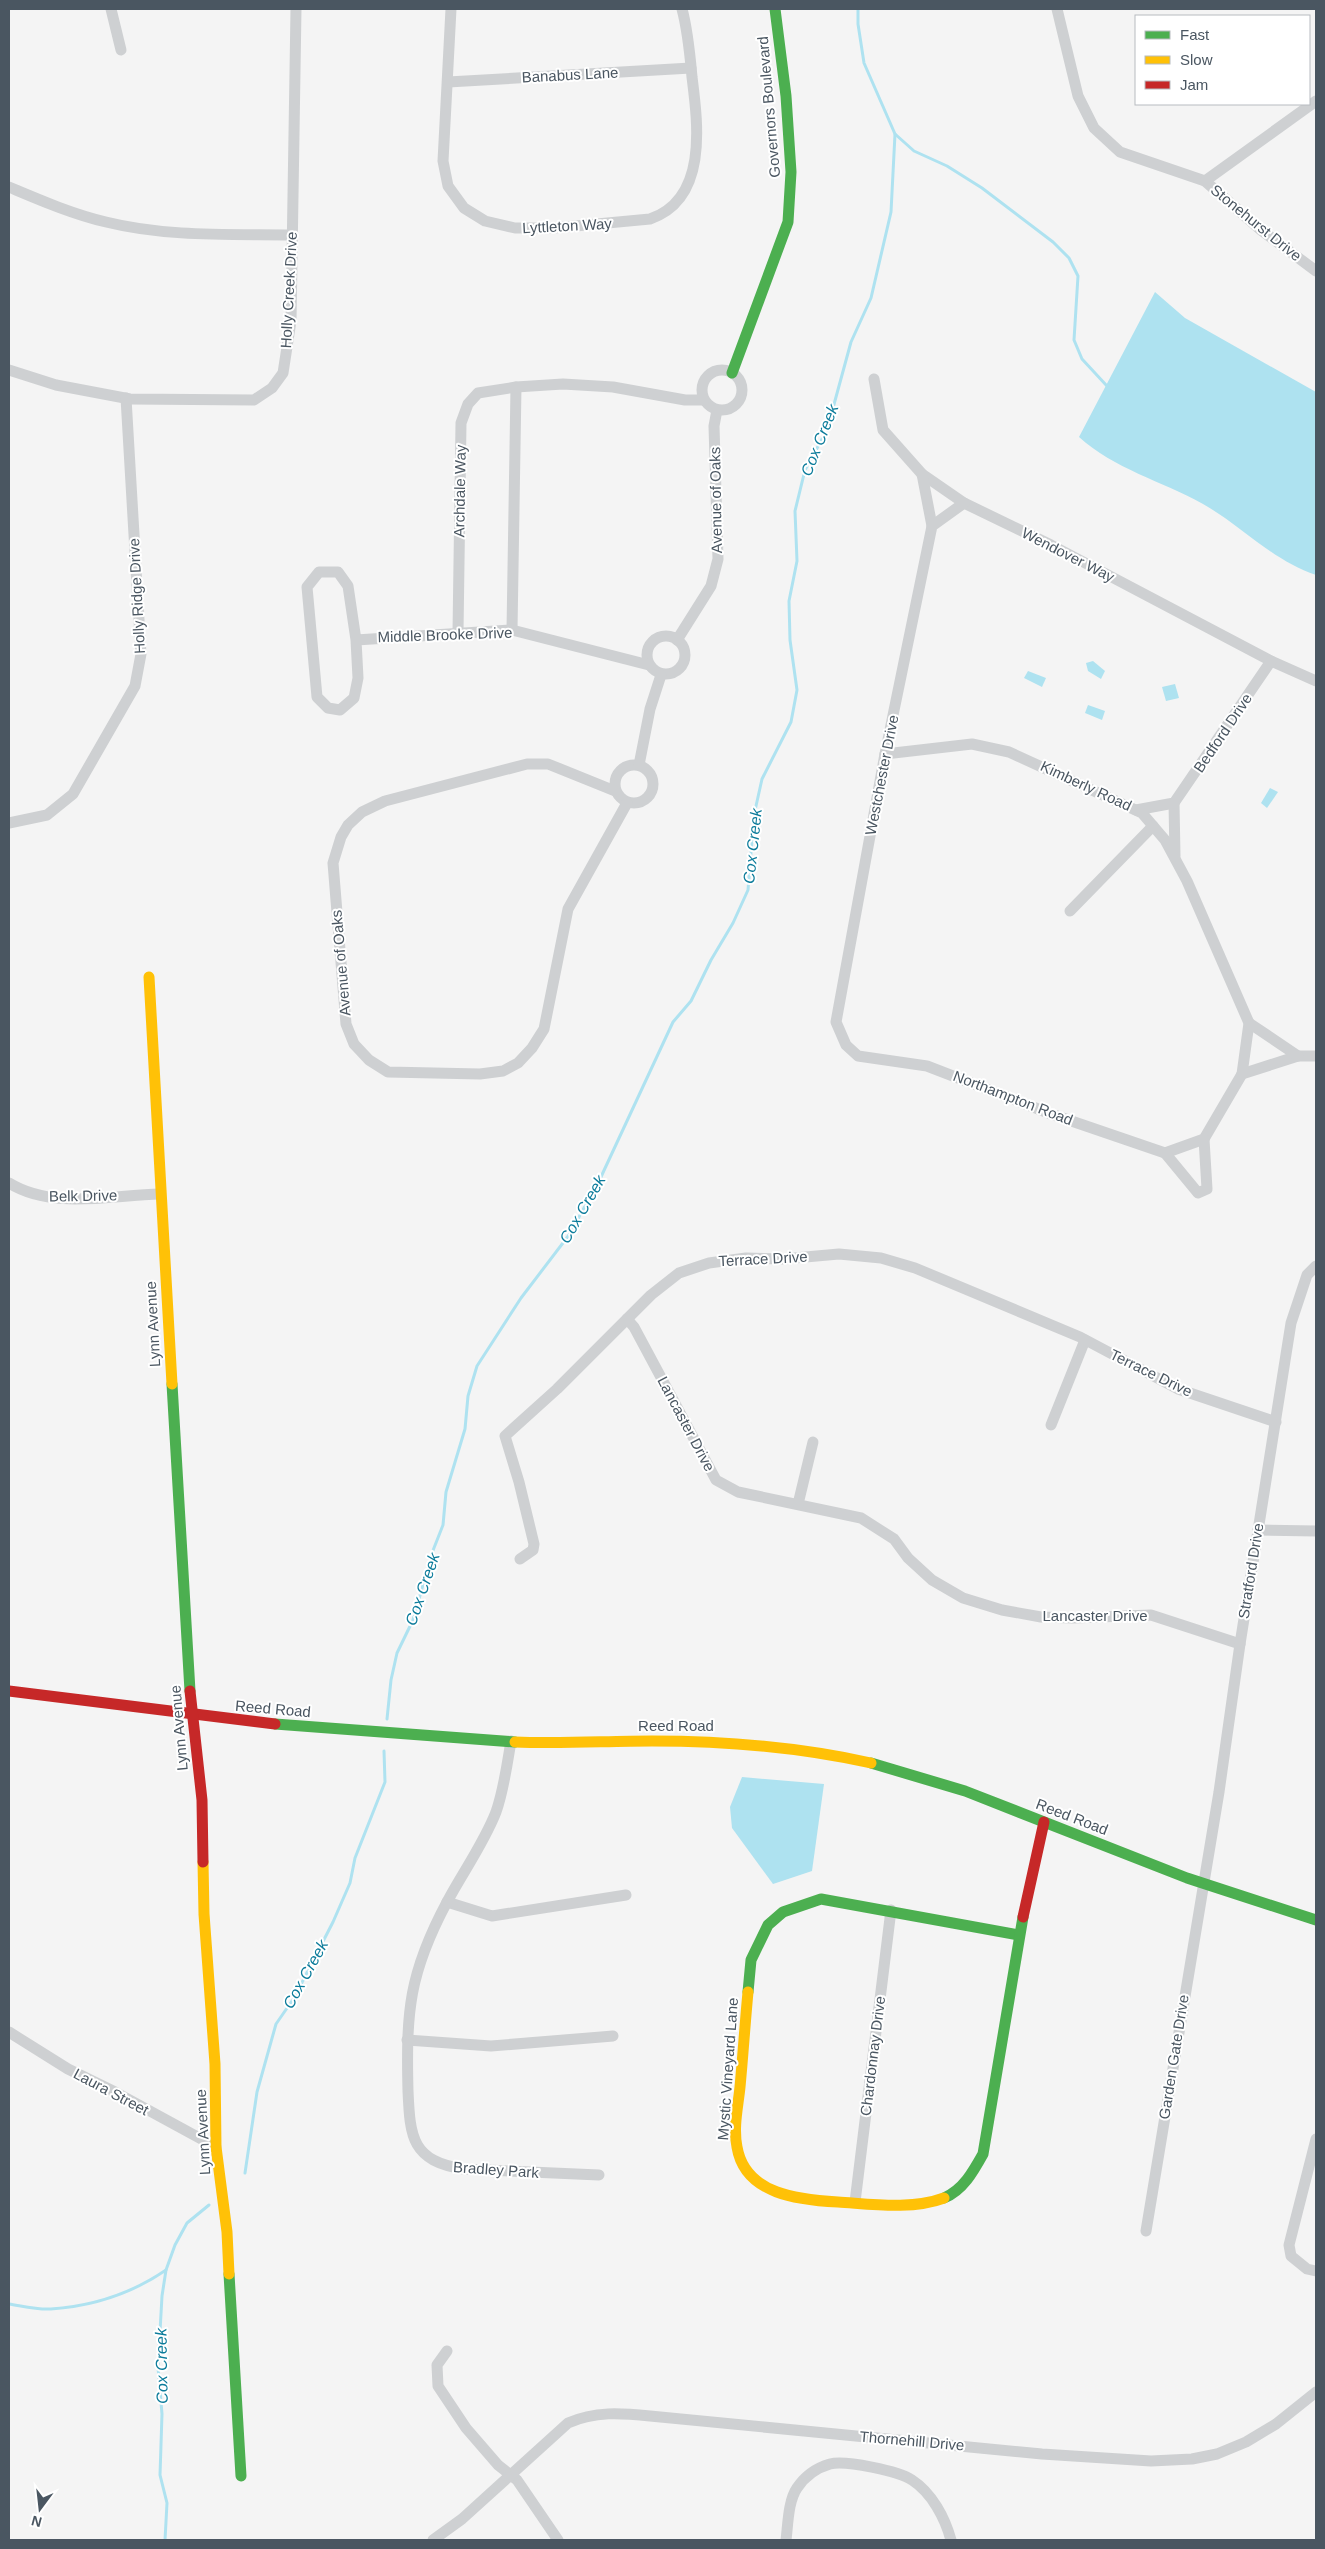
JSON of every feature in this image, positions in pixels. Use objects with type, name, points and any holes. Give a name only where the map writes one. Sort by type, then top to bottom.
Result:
[{"type":"street","points":[[111,9],[121,50]]},
{"type":"street","name":"Holly Creek Drive","points":[[9,370],[56,385],[126,398],[254,400],[272,388],[283,373],[291,321],[296,9]]},
{"type":"street","name":"Lyttleton Way","points":[[450,9],[443,161],[448,186],[456,200],[464,208],[485,221],[515,228],[554,228],[650,219],[664,212],[677,201],[692,175],[697,146],[697,114],[682,9]]},
{"type":"street","name":"Governors Boulevard","points":[[732,373],[788,222],[792,172],[786,96],[775,9]]},
{"type":"street","name":"Stonehurst Drive","points":[[1057,9],[1078,96],[1094,128],[1120,152],[1205,181],[1261,230],[1316,271]]},
{"type":"street","name":"Banabus Lane","points":[[448,82],[691,68]]},
{"type":"street","points":[[1205,181],[1316,101]]},
{"type":"street","points":[[9,187],[54,206],[106,222],[130,227],[189,234],[292,235]]},
{"type":"street","points":[[727,370],[732,373],[740,380],[742,395],[732,408],[716,410],[704,400],[702,384],[712,372],[727,370]]},
{"type":"street","name":"Wendover Way","points":[[874,379],[883,430],[922,474],[964,503],[1051,545],[1271,662],[1316,681]]},
{"type":"street","name":"Archdale Way","points":[[458,632],[461,423],[468,404],[478,393],[516,387],[563,384],[613,387],[685,400],[704,400]]},
{"type":"street","points":[[512,630],[516,387]]},
{"type":"street","name":"Holly Ridge Drive","points":[[9,823],[47,815],[73,794],[135,686],[141,654],[126,398]]},
{"type":"street","name":"Avenue of Oaks","points":[[677,640],[711,586],[718,559],[714,426],[716,410]]},
{"type":"street","points":[[922,474],[932,526],[964,503]]},
{"type":"street","name":"Westchester Drive","points":[[858,1056],[846,1045],[836,1022],[885,754],[932,526]]},
{"type":"street","name":"Middle Brooke Drive","points":[[319,572],[338,572],[348,586],[356,640],[358,678],[354,698],[340,710],[328,708],[317,698],[307,587],[319,572]]},
{"type":"street","name":"Middle Brooke Drive","points":[[356,640],[512,630],[649,665]]},
{"type":"street","points":[[671,636],[677,640],[685,649],[686,661],[676,673],[661,675],[649,665],[647,650],[656,638],[671,636]]},
{"type":"street","name":"Bedford Drive","points":[[1174,803],[1271,662]]},
{"type":"street","points":[[639,764],[650,709],[661,675]]},
{"type":"street","name":"Kimberly Road","points":[[885,754],[972,744],[1009,752],[1142,813],[1165,840],[1187,881],[1249,1023]]},
{"type":"street","name":"Avenue of Oaks","points":[[615,791],[548,764],[527,764],[385,801],[362,812],[348,825],[341,837],[333,863],[343,1000],[346,1024],[354,1044],[369,1060],[388,1072],[480,1074],[503,1071],[518,1063],[532,1048],[544,1029],[568,909],[627,803]]},
{"type":"street","points":[[639,764],[651,774],[653,788],[644,800],[627,803],[615,791],[619,772],[625,766],[639,764]]},
{"type":"street","points":[[1136,810],[1174,803],[1175,859]]},
{"type":"street","points":[[1070,911],[1153,826]]},
{"type":"street","name":"Lynn Avenue","points":[[149,977],[160,1194],[192,1717],[202,1800],[204,1914],[215,2064],[216,2147],[227,2232],[241,2476]]},
{"type":"street","points":[[1204,1139],[1165,1153],[1198,1192],[1207,1189],[1204,1139],[1242,1074],[1249,1023],[1298,1056]]},
{"type":"street","name":"Northampton Road","points":[[858,1056],[927,1066],[1050,1114],[1165,1153]]},
{"type":"street","points":[[1242,1074],[1298,1056],[1316,1056]]},
{"type":"street","name":"Belk Drive","points":[[9,1183],[25,1193],[50,1199],[160,1194]]},
{"type":"street","name":"Terrace Drive","points":[[520,1560],[533,1550],[534,1544],[519,1482],[505,1436],[557,1389],[651,1296],[679,1273],[709,1262],[746,1258],[856,1254],[881,1258],[915,1268],[1085,1340],[1178,1389],[1276,1422]]},
{"type":"street","name":"Stratford Drive","points":[[1202,1882],[1292,1323],[1307,1275],[1316,1266]]},
{"type":"street","name":"Lancaster Drive","points":[[627,1319],[634,1327],[716,1480],[738,1492],[860,1518],[894,1539],[908,1558],[932,1580],[963,1598],[1002,1610],[1041,1617],[1073,1618],[1151,1615],[1167,1618],[1240,1644]]},
{"type":"street","points":[[1051,1425],[1085,1340]]},
{"type":"street","points":[[798,1504],[813,1442]]},
{"type":"street","points":[[1258,1530],[1316,1531]]},
{"type":"street","name":"Reed Road","points":[[9,1691],[192,1717],[555,1744],[710,1740],[779,1746],[871,1762],[922,1777],[1202,1882],[1316,1920]]},
{"type":"street","name":"Bradley Park","points":[[511,1741],[505,1779],[495,1813],[425,1946],[414,1980],[407,2040],[411,2132],[423,2153],[442,2166],[464,2169],[599,2175]]},
{"type":"street","name":"Mystic Vineyard Lane","points":[[1019,1935],[891,1910],[821,1899],[797,1904],[776,1916],[759,1935],[750,1960],[736,2127],[739,2158],[758,2182],[779,2194],[807,2200],[914,2204],[941,2199],[956,2191],[970,2178],[983,2154],[1019,1935],[1044,1822]]},
{"type":"street","name":"Garden Gate Drive","points":[[1146,2231],[1202,1882]]},
{"type":"street","points":[[447,1902],[492,1916],[626,1895]]},
{"type":"street","name":"Chardonnay Drive","points":[[855,2202],[891,1910]]},
{"type":"street","name":"Laura Street","points":[[9,2032],[68,2069],[115,2092],[216,2147]]},
{"type":"street","points":[[407,2040],[490,2046],[613,2036]]},
{"type":"street","points":[[1316,2139],[1289,2244],[1291,2256],[1308,2269],[1316,2271]]},
{"type":"street","points":[[447,2351],[436,2365],[438,2386],[466,2428],[498,2465],[517,2480],[558,2540]]},
{"type":"street","name":"Thornehill Drive","points":[[433,2540],[462,2520],[510,2474],[568,2423],[582,2417],[600,2413],[650,2416],[1042,2454],[1151,2462],[1192,2459],[1216,2454],[1246,2442],[1276,2424],[1316,2392]]},
{"type":"street","points":[[786,2540],[795,2490],[810,2472],[832,2463],[883,2468],[912,2479],[927,2494],[946,2525],[951,2540]]},
{"type":"water","points":[[1155,292],[1185,318],[1316,392],[1316,575],[1286,561],[1203,504],[1107,458],[1079,437]]},
{"type":"water","points":[[1093,661],[1105,671],[1101,679],[1088,671],[1086,663]]},
{"type":"water","points":[[1028,671],[1046,678],[1042,687],[1024,678]]},
{"type":"water","points":[[1175,684],[1179,698],[1166,701],[1162,687]]},
{"type":"water","points":[[1088,705],[1105,711],[1102,720],[1085,713]]},
{"type":"water","points":[[1270,788],[1278,792],[1267,808],[1261,803]]},
{"type":"water","points":[[742,1777],[824,1784],[812,1871],[773,1884],[732,1828],[730,1807]]},
{"type":"waterway","name":"Cox Creek","points":[[387,1719],[391,1680],[397,1653],[413,1620],[432,1553],[443,1525],[446,1492],[465,1429],[468,1396],[477,1366],[521,1298],[569,1235],[600,1179],[673,1022],[691,1001],[711,960],[733,923],[748,890],[754,815],[762,779],[791,722],[797,690],[790,640],[789,601],[797,561],[795,511],[805,470],[827,430],[851,342],[871,298],[891,212],[895,134],[864,63],[858,24],[858,9]]},
{"type":"waterway","points":[[895,134],[914,151],[947,166],[982,188],[1053,242],[1069,258],[1078,276],[1074,340],[1082,359],[1107,386]]},
{"type":"waterway","name":"Cox Creek","points":[[245,2173],[257,2092],[276,2024],[294,1998],[333,1922],[350,1883],[355,1858],[385,1782],[384,1751]]},
{"type":"waterway","name":"Cox Creek","points":[[165,2540],[167,2503],[160,2475],[162,2414],[158,2367],[162,2296],[166,2270],[175,2245],[187,2223],[209,2205]]},
{"type":"waterway","points":[[9,2304],[46,2309],[97,2302],[139,2286],[166,2270]]},
{"type":"traffic: fast","points":[[732,373],[788,222],[791,172],[786,96],[775,9]]},
{"type":"traffic: fast","points":[[172,1384],[190,1691]]},
{"type":"traffic: fast","points":[[275,1724],[515,1742]]},
{"type":"traffic: fast","points":[[871,1763],[965,1791],[1187,1878],[1316,1920]]},
{"type":"traffic: fast","points":[[748,1992],[751,1960],[768,1925],[783,1912],[821,1899],[1019,1935]]},
{"type":"traffic: fast","points":[[944,2198],[951,2195],[962,2185],[983,2154],[1023,1917]]},
{"type":"traffic: fast","points":[[229,2274],[241,2476]]},
{"type":"traffic: slow","points":[[149,977],[172,1384]]},
{"type":"traffic: slow","points":[[515,1742],[707,1742],[790,1749],[871,1763]]},
{"type":"traffic: slow","points":[[203,1862],[204,1914],[215,2064],[216,2147],[227,2232],[229,2274]]},
{"type":"traffic: slow","points":[[748,1992],[736,2132],[737,2147],[742,2163],[751,2176],[762,2185],[776,2192],[823,2201],[905,2205],[932,2202],[944,2198]]},
{"type":"traffic: jam","points":[[9,1691],[275,1724]]},
{"type":"traffic: jam","points":[[190,1691],[202,1800],[203,1862]]},
{"type":"traffic: jam","points":[[1023,1917],[1044,1822]]}]
